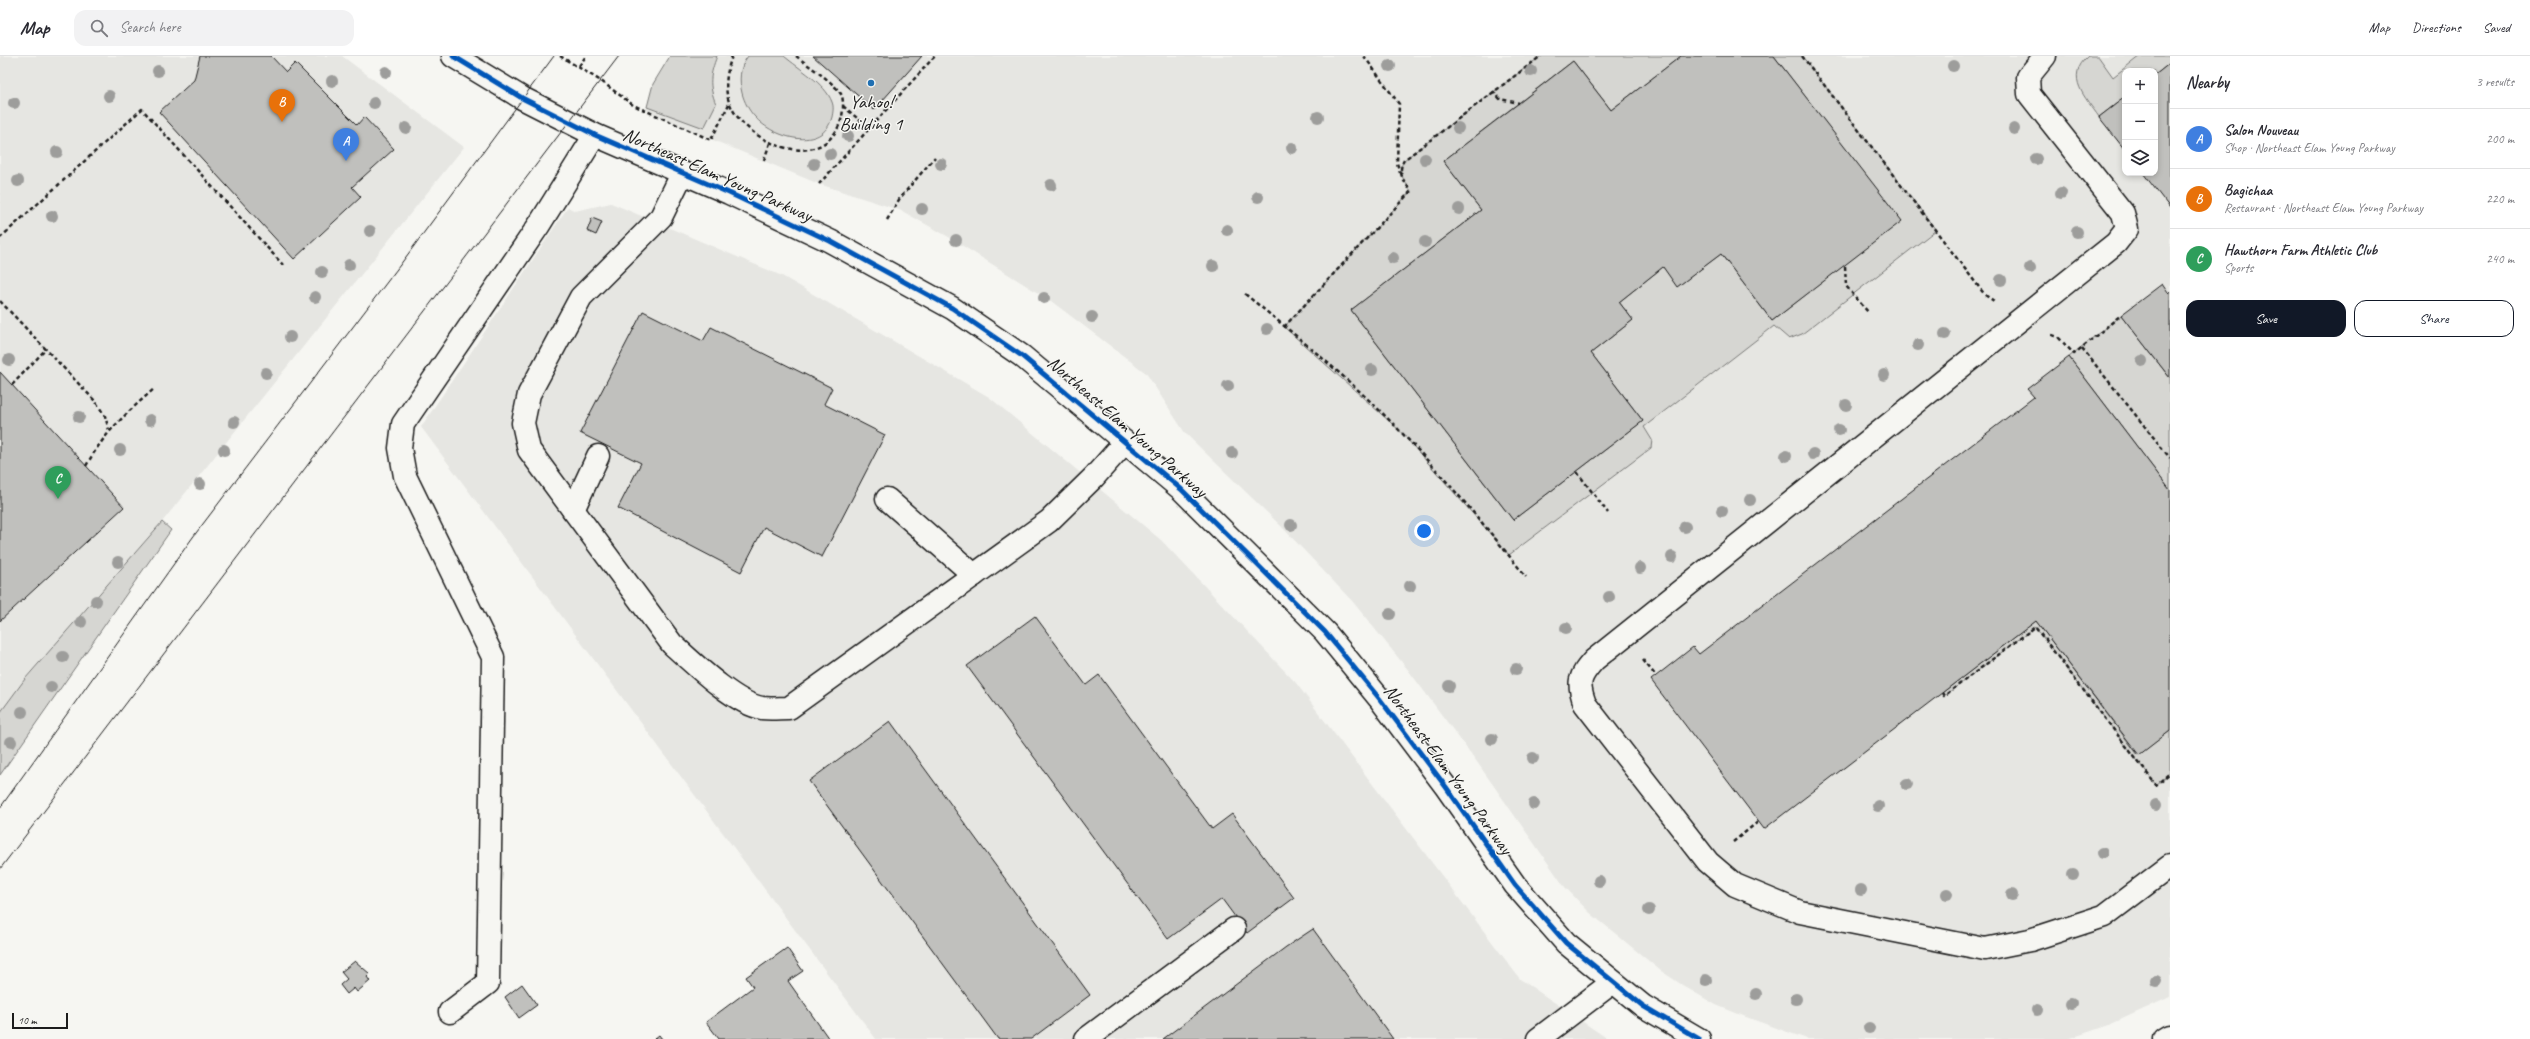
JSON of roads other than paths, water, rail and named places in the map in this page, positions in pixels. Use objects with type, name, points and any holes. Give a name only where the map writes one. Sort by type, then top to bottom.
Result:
[{"type":"street","name":"Northeast Elam Young Parkway","points":[[453,56],[522,98],[595,135],[830,241],[952,308],[1022,356],[1181,489],[1325,632],[1389,711],[1538,914],[1566,943],[1643,1006],[1699,1039]]},
{"type":"street","points":[[2045,56],[2028,77],[2029,94],[2123,213],[2127,229],[2116,243],[1594,660],[1583,673],[1579,687],[1585,704],[1708,862],[1735,885],[1800,912],[1985,949],[2030,940],[2104,916],[2170,866]]},
{"type":"street","points":[[450,1012],[488,983],[493,658],[405,476],[400,448],[403,424],[540,225],[595,135]]},
{"type":"street","points":[[682,174],[661,217],[581,297],[529,394],[523,423],[529,450],[672,644],[701,670],[735,696],[761,708],[789,708],[1049,521],[1094,477],[1125,442]]},
{"type":"street","points":[[573,510],[598,456]]},
{"type":"street","points":[[887,499],[974,575]]},
{"type":"street","points":[[1086,1039],[1234,929]]},
{"type":"street","points":[[1538,1039],[1613,982]]},
{"type":"street","points":[[2165,1039],[2170,1036]]},
{"type":"tram line","points":[[0,808],[193,537],[400,265],[554,56]]},
{"type":"tram line","points":[[0,869],[619,56]]},
{"type":"place","name":"Yahoo! Building 1","points":[[871,83]]},
{"type":"place","name":"Bagichaa","points":[[282,122]]},
{"type":"place","name":"Salon Nouveau","points":[[346,161]]},
{"type":"place","name":"Hawthorn Farm Athletic Club","points":[[58,499]]}]
